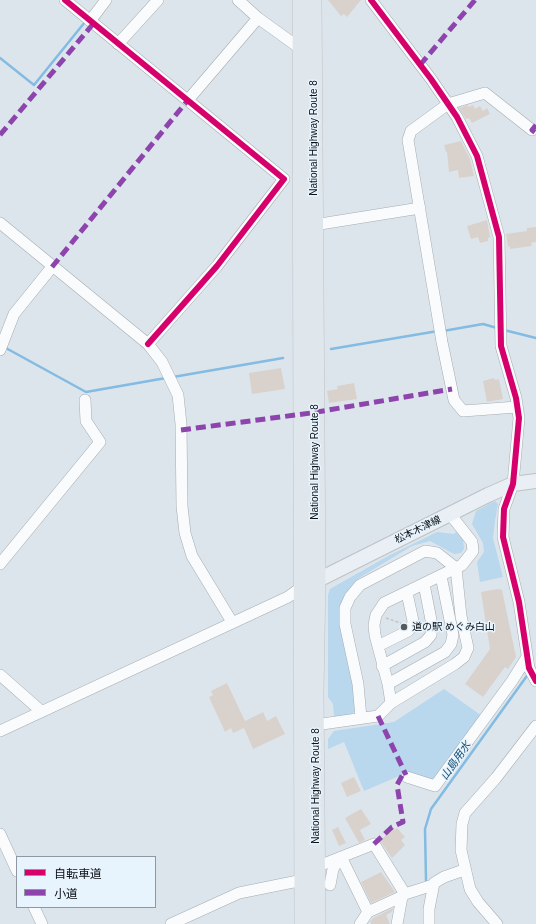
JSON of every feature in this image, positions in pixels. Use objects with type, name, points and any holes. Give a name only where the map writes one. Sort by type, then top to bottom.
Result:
[{"type":"highway","name":"National Highway Route 8","points":[[301,0],[310,584],[315,725],[316,924]]},
{"type":"highway","name":"National Highway Route 8","points":[[303,924],[298,885],[310,584],[314,224],[313,0]]},
{"type":"main road","name":"松本木津線","points":[[310,584],[513,484],[536,481]]},
{"type":"street","points":[[65,0],[284,179],[217,266],[148,344]]},
{"type":"street","points":[[90,20],[106,0]]},
{"type":"street","points":[[118,44],[158,0]]},
{"type":"street","points":[[238,0],[258,18],[301,49]]},
{"type":"street","points":[[371,0],[457,117],[477,156],[499,237],[501,339],[519,418],[513,484],[504,509],[503,537],[519,602],[527,657],[532,674]]},
{"type":"street","points":[[188,100],[258,18]]},
{"type":"street","points":[[517,407],[464,410],[460,408],[454,400],[440,331],[408,140],[412,131],[448,104],[485,93],[532,130]]},
{"type":"street","points":[[314,224],[420,208]]},
{"type":"street","points":[[0,223],[148,344],[162,362],[178,395],[182,506],[185,533],[192,556],[232,622]]},
{"type":"street","points":[[2,346],[14,314],[52,267]]},
{"type":"street","points":[[0,564],[100,442],[86,421],[84,400]]},
{"type":"street","points":[[391,703],[374,625],[376,615],[384,604],[462,565],[473,552],[472,542],[450,514]]},
{"type":"street","points":[[315,725],[378,716],[391,703],[464,657],[468,648],[456,568],[437,553],[425,551],[360,585],[350,597],[345,608],[345,624],[358,684],[361,718]]},
{"type":"street","points":[[388,684],[445,652],[451,644],[453,635],[440,576]]},
{"type":"street","points":[[0,731],[288,597],[310,584]]},
{"type":"street","points":[[382,666],[425,642],[431,635],[432,625],[424,584]]},
{"type":"street","points":[[378,646],[408,632],[412,626],[413,621],[407,593]]},
{"type":"street","points":[[407,777],[435,786],[512,681],[527,657]]},
{"type":"street","points":[[0,675],[41,711]]},
{"type":"street","points":[[497,924],[478,902],[470,889],[464,870],[461,850],[462,824],[465,813],[496,778],[536,726]]},
{"type":"street","points":[[0,834],[16,869]]},
{"type":"street","points":[[316,867],[342,859],[374,844],[404,895],[397,924]]},
{"type":"street","points":[[330,885],[333,869],[342,859]]},
{"type":"street","points":[[342,859],[368,912]]},
{"type":"street","points":[[362,923],[368,912],[404,895],[433,886],[444,877],[464,870]]},
{"type":"street","points":[[171,924],[239,893],[251,890],[298,885]]},
{"type":"street","points":[[429,924],[429,908],[433,886]]},
{"type":"street","points":[[34,908],[42,924]]},
{"type":"shaded area","points":[[495,501],[498,504],[493,538],[503,577],[480,582],[477,562],[484,552],[483,543],[472,524],[476,511]]},
{"type":"shaded area","points":[[437,532],[454,534],[456,532],[463,539],[464,549],[461,553],[454,554],[430,541],[412,546],[359,578],[350,588],[343,600],[358,699],[354,712],[347,717],[334,716],[333,704],[328,697],[328,595],[330,589],[388,556]]},
{"type":"shaded area","points":[[444,689],[482,716],[432,782],[404,774],[364,791],[344,742],[328,749],[328,739],[334,731],[394,722]]},
{"type":"building","points":[[328,0],[361,0],[347,17],[344,14],[341,16]]},
{"type":"building","points":[[468,105],[469,107],[473,105],[475,109],[480,106],[483,111],[487,108],[490,114],[472,123],[469,118],[466,119],[459,108]]},
{"type":"building","points":[[461,141],[470,159],[474,176],[459,178],[458,170],[449,172],[447,152],[444,145]]},
{"type":"building","points":[[487,220],[490,237],[488,238],[488,241],[480,243],[478,237],[471,239],[467,226]]},
{"type":"building","points":[[536,227],[536,242],[531,243],[532,246],[510,249],[510,246],[508,247],[506,234],[527,231],[527,228]]},
{"type":"building","points":[[281,368],[285,389],[252,394],[249,373]]},
{"type":"building","points":[[494,378],[495,380],[499,379],[503,399],[487,402],[483,381]]},
{"type":"building","points":[[354,383],[357,399],[329,403],[327,391],[338,389],[337,386]]},
{"type":"building","points":[[498,589],[502,590],[516,657],[508,669],[505,667],[483,697],[465,684],[490,649],[481,592]]},
{"type":"building","points":[[227,683],[245,721],[263,712],[267,721],[276,716],[285,734],[253,749],[244,728],[233,733],[231,728],[225,732],[209,697],[213,695],[211,691]]},
{"type":"building","points":[[354,777],[361,791],[347,797],[341,783]]},
{"type":"building","points":[[361,809],[371,824],[360,830],[365,840],[359,843],[345,818]]},
{"type":"building","points":[[338,827],[346,843],[339,846],[332,830]]},
{"type":"building","points":[[393,828],[395,830],[397,828],[405,837],[401,840],[405,845],[392,858],[380,841]]},
{"type":"building","points":[[381,872],[395,892],[371,903],[361,882]]},
{"type":"building","points":[[393,908],[392,912],[386,915],[390,924],[371,924],[370,922],[373,918]]},
{"type":"waterway","points":[[0,58],[34,85],[85,22]]},
{"type":"waterway","points":[[443,331],[483,324],[497,328]]},
{"type":"waterway","points":[[504,330],[536,338]]},
{"type":"waterway","points":[[331,349],[438,331]]},
{"type":"waterway","points":[[4,347],[86,392],[166,378]]},
{"type":"waterway","points":[[173,377],[283,358]]},
{"type":"waterway","name":"山島用水","points":[[426,880],[425,829],[431,809],[529,673]]},
{"type":"marked path","points":[[420,65],[475,0]]},
{"type":"marked path","points":[[0,135],[93,24]]},
{"type":"marked path","points":[[52,267],[188,100]]},
{"type":"marked path","points":[[536,125],[532,130],[536,133]]},
{"type":"marked path","points":[[181,430],[311,413],[452,389]]},
{"type":"marked path","points":[[378,716],[406,775]]},
{"type":"marked path","points":[[374,844],[392,827],[403,822],[397,785],[404,772]]},
{"type":"cycle path","points":[[65,0],[284,179],[217,266],[148,344]]},
{"type":"cycle path","points":[[371,0],[431,79],[457,117],[477,156],[499,237],[501,346],[516,398],[519,418],[513,484],[504,509],[503,537],[519,602],[529,668],[536,681]]},
{"type":"place","name":"道の駅 めぐみ白山","points":[[404,627]]}]
